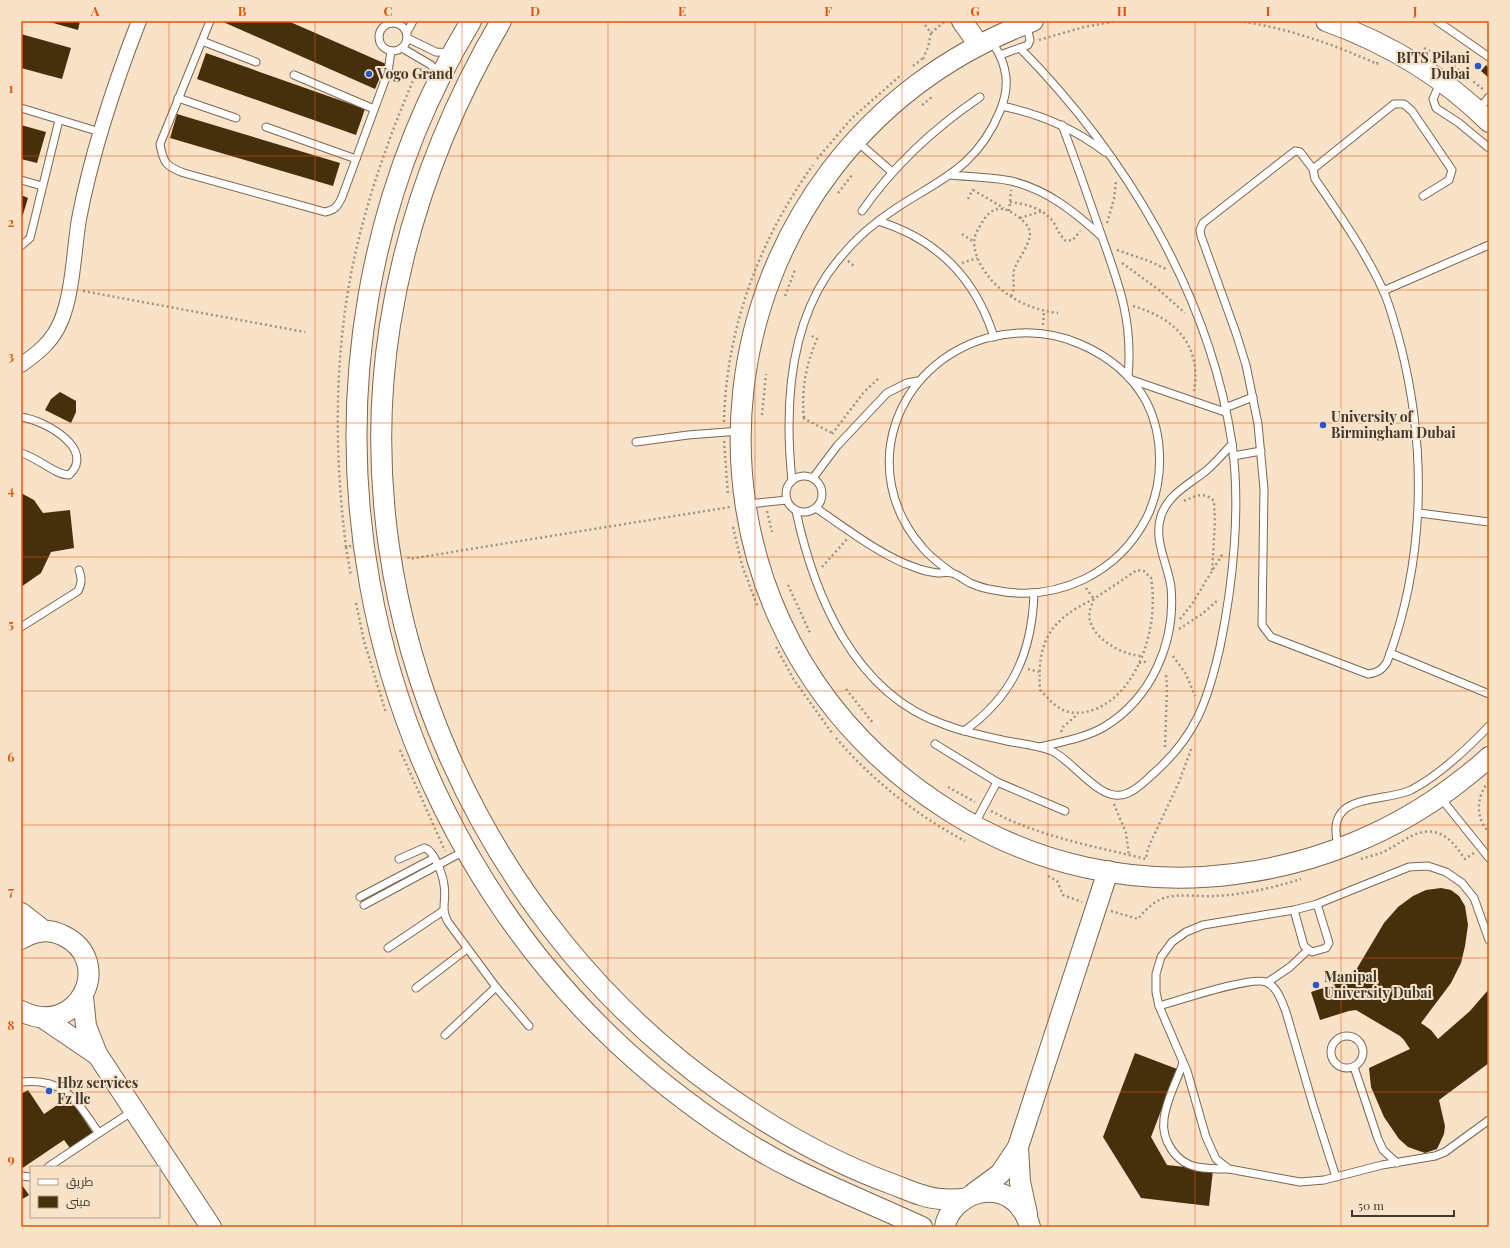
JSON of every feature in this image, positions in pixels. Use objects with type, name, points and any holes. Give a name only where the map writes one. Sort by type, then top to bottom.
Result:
[{"type":"street","points":[[21,365],[46,346],[55,334],[66,306],[80,218],[100,132],[120,69],[139,21]]},
{"type":"street","points":[[471,21],[440,78],[418,126],[399,177],[381,240],[372,281],[363,331],[358,381],[356,431],[357,481],[363,544],[378,627],[390,674],[405,721],[423,766],[466,850],[514,925],[540,959],[598,1023],[657,1078],[721,1126],[785,1164],[922,1227]]},
{"type":"street","points":[[502,21],[468,81],[444,133],[428,174],[400,270],[389,327],[383,384],[381,441],[384,498],[390,555],[397,592],[416,666],[431,715],[449,760],[470,804],[494,847],[524,894],[580,965],[636,1023],[710,1084],[763,1120],[818,1151],[876,1178],[929,1197],[940,1199],[969,1196],[987,1191],[999,1193],[1020,1205],[1029,1221]]},
{"type":"street","points":[[962,21],[990,46]]},
{"type":"street","points":[[1326,21],[1361,34],[1403,55],[1485,109]]},
{"type":"street","points":[[1030,22],[990,46],[935,71],[895,102],[856,139],[826,176],[798,219],[774,266],[757,317],[732,431],[742,475],[735,508],[750,527],[764,578],[778,616],[796,653],[818,688],[870,750],[900,777],[933,801],[972,835],[1049,858],[1108,871],[1193,879],[1280,867],[1339,849],[1394,824],[1440,797],[1489,757]]},
{"type":"street","points":[[945,1227],[952,1210],[1000,1174],[1018,1147],[1108,871]]},
{"type":"street","points":[[21,913],[44,931]]},
{"type":"street","points":[[21,938],[32,933],[44,931],[57,933],[70,938],[79,947],[86,958],[89,971],[88,985],[83,997],[72,1009],[59,1016],[30,1016]]},
{"type":"street","points":[[83,997],[86,1026],[96,1054],[212,1227]]},
{"type":"street","points":[[30,1016],[96,1054]]},
{"type":"street","points":[[1018,1147],[1020,1182],[1029,1221]]},
{"type":"lane","points":[[210,21],[160,144],[162,158],[171,168],[184,173],[325,212],[333,210],[339,204],[388,72],[391,51]]},
{"type":"lane","points":[[402,48],[414,21]]},
{"type":"lane","points":[[1437,21],[1454,31],[1489,57]]},
{"type":"lane","points":[[440,78],[428,62],[402,48],[391,51],[382,46],[379,41],[380,30],[384,26],[394,22],[399,24],[407,35],[436,52],[453,54]]},
{"type":"lane","points":[[990,46],[1020,48],[1029,43],[1030,22]]},
{"type":"lane","points":[[202,41],[256,62]]},
{"type":"lane","points":[[990,46],[1006,75],[1006,90],[1002,106],[990,132],[981,145],[961,166],[878,221],[858,238],[827,277],[814,298],[802,331],[793,374],[789,411],[792,481],[786,493],[787,500],[796,511],[814,576],[829,612],[839,630],[862,664],[906,706],[923,716],[964,731],[1040,747],[1069,761],[1103,792],[1111,796],[1128,794],[1165,764],[1178,751],[1200,712],[1218,655],[1229,588],[1234,536],[1235,484],[1232,444],[1225,410],[1203,332],[1180,277],[1149,216],[1113,159],[1064,94],[1020,48]]},
{"type":"lane","points":[[294,75],[374,109]]},
{"type":"lane","points":[[1441,81],[1433,99],[1436,108],[1459,123],[1489,148]]},
{"type":"lane","points":[[862,212],[892,172],[933,131],[980,97]]},
{"type":"lane","points":[[178,98],[236,118]]},
{"type":"lane","points":[[1313,169],[1394,104],[1404,104],[1412,110],[1452,170],[1449,180],[1423,196]]},
{"type":"lane","points":[[1002,106],[1022,110],[1062,125],[1095,144],[1113,159]]},
{"type":"lane","points":[[21,108],[100,132]]},
{"type":"lane","points":[[21,246],[30,238],[59,120]]},
{"type":"lane","points":[[1062,125],[1087,188],[1125,304],[1130,340],[1130,378]]},
{"type":"lane","points":[[266,127],[356,159]]},
{"type":"lane","points":[[856,139],[892,172]]},
{"type":"lane","points":[[1295,151],[1300,152],[1313,169],[1315,179],[1352,234],[1383,290],[1395,326],[1412,400],[1418,468],[1419,513],[1408,584],[1390,653],[1384,668],[1377,673],[1368,674],[1278,640],[1266,632],[1262,617],[1264,528],[1262,450],[1253,397],[1236,333],[1200,230],[1203,223],[1295,151]]},
{"type":"lane","points":[[949,175],[1011,181],[1030,187],[1048,195],[1086,223],[1103,238]]},
{"type":"lane","points":[[21,180],[42,186]]},
{"type":"lane","points":[[878,221],[906,231],[919,238],[954,266],[971,287],[982,306],[994,336]]},
{"type":"lane","points":[[1383,290],[1489,245]]},
{"type":"lane","points":[[1026,332],[1042,333],[1068,338],[1105,357],[1130,378],[1146,402],[1155,426],[1160,451],[1159,477],[1155,496],[1148,514],[1128,547],[1114,561],[1098,572],[1066,588],[1034,594],[1012,593],[991,590],[971,583],[952,573],[926,552],[910,531],[900,513],[890,475],[890,454],[896,422],[906,397],[918,381],[944,357],[971,344],[994,336],[1026,332]]},
{"type":"lane","points":[[1130,378],[1191,401],[1225,410],[1253,397]]},
{"type":"lane","points":[[813,478],[843,439],[887,393],[902,385],[918,381]]},
{"type":"lane","points":[[21,418],[40,422],[65,438],[77,455],[78,463],[75,470],[69,475],[63,475],[36,458],[21,453]]},
{"type":"lane","points":[[636,442],[688,434],[732,431]]},
{"type":"lane","points":[[1040,747],[1060,742],[1103,727],[1122,713],[1142,690],[1162,658],[1166,648],[1169,631],[1170,587],[1159,536],[1160,517],[1170,500],[1214,464],[1232,444]]},
{"type":"lane","points":[[1233,456],[1262,450]]},
{"type":"lane","points":[[792,481],[802,476],[813,478],[817,482],[822,492],[820,503],[816,508],[803,512],[796,511]]},
{"type":"lane","points":[[735,508],[787,500]]},
{"type":"lane","points":[[816,508],[853,533],[910,566],[938,573],[952,573]]},
{"type":"lane","points":[[1419,513],[1489,522]]},
{"type":"lane","points":[[21,627],[78,591],[82,577],[79,570]]},
{"type":"lane","points":[[964,731],[979,720],[1011,683],[1028,643],[1033,619],[1034,594]]},
{"type":"lane","points":[[1390,653],[1489,694]]},
{"type":"lane","points":[[1339,849],[1336,825],[1342,811],[1356,804],[1398,795],[1422,784],[1455,758],[1489,726]]},
{"type":"lane","points":[[934,744],[997,782],[1064,811]]},
{"type":"lane","points":[[972,835],[997,782]]},
{"type":"lane","points":[[1440,797],[1489,858]]},
{"type":"lane","points":[[399,859],[424,848],[430,850],[438,865],[444,884],[443,911],[448,922],[496,987],[529,1026]]},
{"type":"lane","points":[[364,905],[466,850]]},
{"type":"lane","points":[[360,897],[434,858]]},
{"type":"lane","points":[[1229,1169],[1222,1165],[1212,1152],[1183,1064],[1159,1006],[1156,992],[1156,974],[1161,957],[1172,942],[1186,932],[1210,924],[1294,910],[1317,904],[1408,867],[1428,866],[1446,872],[1462,883],[1474,898],[1489,940]]},
{"type":"lane","points":[[1294,910],[1304,946],[1308,950],[1317,952],[1328,946],[1328,940],[1317,904]]},
{"type":"lane","points":[[388,948],[443,911]]},
{"type":"lane","points":[[416,988],[467,949]]},
{"type":"lane","points":[[1159,1006],[1244,983],[1261,981],[1268,982],[1290,967],[1308,950]]},
{"type":"lane","points":[[1268,982],[1278,995],[1286,1012],[1313,1105],[1336,1176]]},
{"type":"lane","points":[[445,1035],[496,987]]},
{"type":"lane","points":[[1341,1037],[1353,1037],[1363,1046],[1362,1058],[1354,1067],[1345,1068],[1338,1065],[1332,1058],[1331,1050],[1334,1042],[1341,1037]]},
{"type":"lane","points":[[1183,1064],[1164,1118],[1164,1131],[1168,1143],[1175,1154],[1190,1165],[1196,1167],[1229,1169],[1300,1182],[1312,1182],[1435,1156],[1445,1152],[1489,1120]]},
{"type":"lane","points":[[1354,1067],[1378,1139],[1383,1150],[1397,1163]]},
{"type":"lane","points":[[21,1082],[42,1082],[62,1087],[70,1094],[99,1133]]},
{"type":"lane","points":[[50,1166],[133,1110]]},
{"type":"path","points":[[922,21],[931,33],[946,21]]},
{"type":"path","points":[[1029,43],[1084,27],[1117,21]]},
{"type":"path","points":[[1239,21],[1288,31],[1320,41],[1377,64],[1386,46]]},
{"type":"path","points":[[911,68],[922,59]]},
{"type":"path","points":[[390,555],[407,552],[409,559],[735,508],[725,466],[732,431],[725,394],[740,313],[750,283],[771,234],[808,172],[836,135],[872,99],[905,73]]},
{"type":"path","points":[[1103,238],[1114,199],[1116,181],[1113,159]]},
{"type":"path","points":[[1009,211],[1011,181]]},
{"type":"path","points":[[973,190],[1020,218],[1029,227],[1030,236],[1014,270],[1014,291],[1011,296]]},
{"type":"path","points":[[1010,202],[1022,204],[1042,211],[1054,222],[1061,237],[1066,241],[1073,240],[1086,223]]},
{"type":"path","points":[[1004,208],[994,209],[988,214],[976,234],[974,242],[977,258],[992,282],[1011,296],[1036,309],[1058,313]]},
{"type":"path","points":[[1020,218],[1042,211]]},
{"type":"path","points":[[962,234],[974,242]]},
{"type":"path","points":[[1108,251],[1149,261],[1180,277]]},
{"type":"path","points":[[1108,251],[1159,290],[1203,332]]},
{"type":"path","points":[[954,266],[977,258]]},
{"type":"path","points":[[68,289],[306,332]]},
{"type":"path","points":[[1125,304],[1156,314],[1182,333],[1188,344],[1194,368],[1194,384],[1191,401]]},
{"type":"path","points":[[802,331],[817,339],[805,376],[802,404],[804,418]]},
{"type":"path","points":[[832,434],[864,392],[878,379]]},
{"type":"path","points":[[789,411],[843,439]]},
{"type":"path","points":[[1180,505],[1184,501],[1198,495],[1209,497],[1214,501],[1215,521],[1212,572]]},
{"type":"path","points":[[732,521],[742,565],[758,609]]},
{"type":"path","points":[[814,576],[853,533]]},
{"type":"path","points":[[1169,631],[1187,612],[1234,536]]},
{"type":"path","points":[[1141,570],[1148,574],[1152,583],[1151,618],[1141,656],[1124,688],[1109,703],[1093,711],[1078,714],[1064,710],[1053,704],[1040,690],[1040,656],[1044,642],[1054,626],[1080,605],[1094,599],[1134,571],[1141,570]]},
{"type":"path","points":[[1169,631],[1202,614],[1229,588]]},
{"type":"path","points":[[1094,599],[1089,616],[1092,627],[1095,631],[1118,650],[1131,655],[1141,656]]},
{"type":"path","points":[[774,643],[811,706],[829,730],[855,758],[900,799],[925,817],[972,835]]},
{"type":"path","points":[[1166,648],[1186,674],[1200,712]]},
{"type":"path","points":[[1162,658],[1168,688],[1165,764]]},
{"type":"path","points":[[1060,742],[1064,727],[1078,714]]},
{"type":"path","points":[[1489,782],[1481,793],[1479,810],[1482,823],[1489,832]]},
{"type":"path","points":[[1111,796],[1128,843],[1128,874]]},
{"type":"path","points":[[1360,860],[1382,852],[1417,833],[1424,832],[1431,832],[1444,836],[1465,859],[1481,848]]},
{"type":"path","points":[[1044,873],[1056,881],[1063,895],[1096,907],[1138,919],[1151,905],[1169,896],[1194,897],[1238,894],[1267,889],[1303,879]]},
{"type":"building","points":[[46,21],[80,21],[78,30]]},
{"type":"building","points":[[221,21],[288,21],[386,64],[375,89]]},
{"type":"building","points":[[21,34],[71,48],[62,79],[21,68]]},
{"type":"building","points":[[206,53],[365,109],[356,135],[197,79]]},
{"type":"building","points":[[1486,65],[1489,68],[1489,78],[1481,71]]},
{"type":"building","points":[[177,114],[340,163],[333,186],[170,138]]},
{"type":"building","points":[[21,125],[46,132],[37,163],[21,159]]},
{"type":"building","points":[[21,195],[28,198],[21,221]]},
{"type":"building","points":[[60,392],[76,401],[76,412],[71,423],[45,410],[51,399]]},
{"type":"building","points":[[21,493],[34,500],[43,513],[70,510],[74,548],[51,552],[41,573],[21,587]]},
{"type":"building","points":[[1441,888],[1451,890],[1459,896],[1465,906],[1468,925],[1465,946],[1461,963],[1451,983],[1421,1023],[1431,1030],[1438,1039],[1470,1011],[1489,989],[1489,1063],[1439,1100],[1445,1126],[1444,1134],[1437,1149],[1425,1153],[1408,1147],[1399,1139],[1384,1117],[1371,1087],[1369,1068],[1410,1049],[1404,1040],[1400,1036],[1356,1010],[1320,1020],[1311,992],[1345,981],[1356,970],[1384,923],[1398,907],[1413,896],[1426,890]]},
{"type":"building","points":[[1135,1053],[1177,1069],[1151,1137],[1167,1165],[1213,1170],[1209,1206],[1141,1198],[1103,1137]]},
{"type":"building","points":[[28,1090],[44,1114],[69,1097],[93,1133],[70,1148],[64,1140],[21,1169],[21,1094]]},
{"type":"building","points":[[22,1185],[29,1195],[21,1200],[21,1186]]},
{"type":"place","name":"BITS Pilani Dubai","points":[[1478,66]]},
{"type":"place","name":"Vogo Grand","points":[[369,74]]},
{"type":"place","name":"University of Birmingham Dubai","points":[[1323,425]]},
{"type":"place","name":"Manipal University Dubai","points":[[1316,985]]},
{"type":"place","name":"Hbz services Fz llc","points":[[49,1091]]}]
